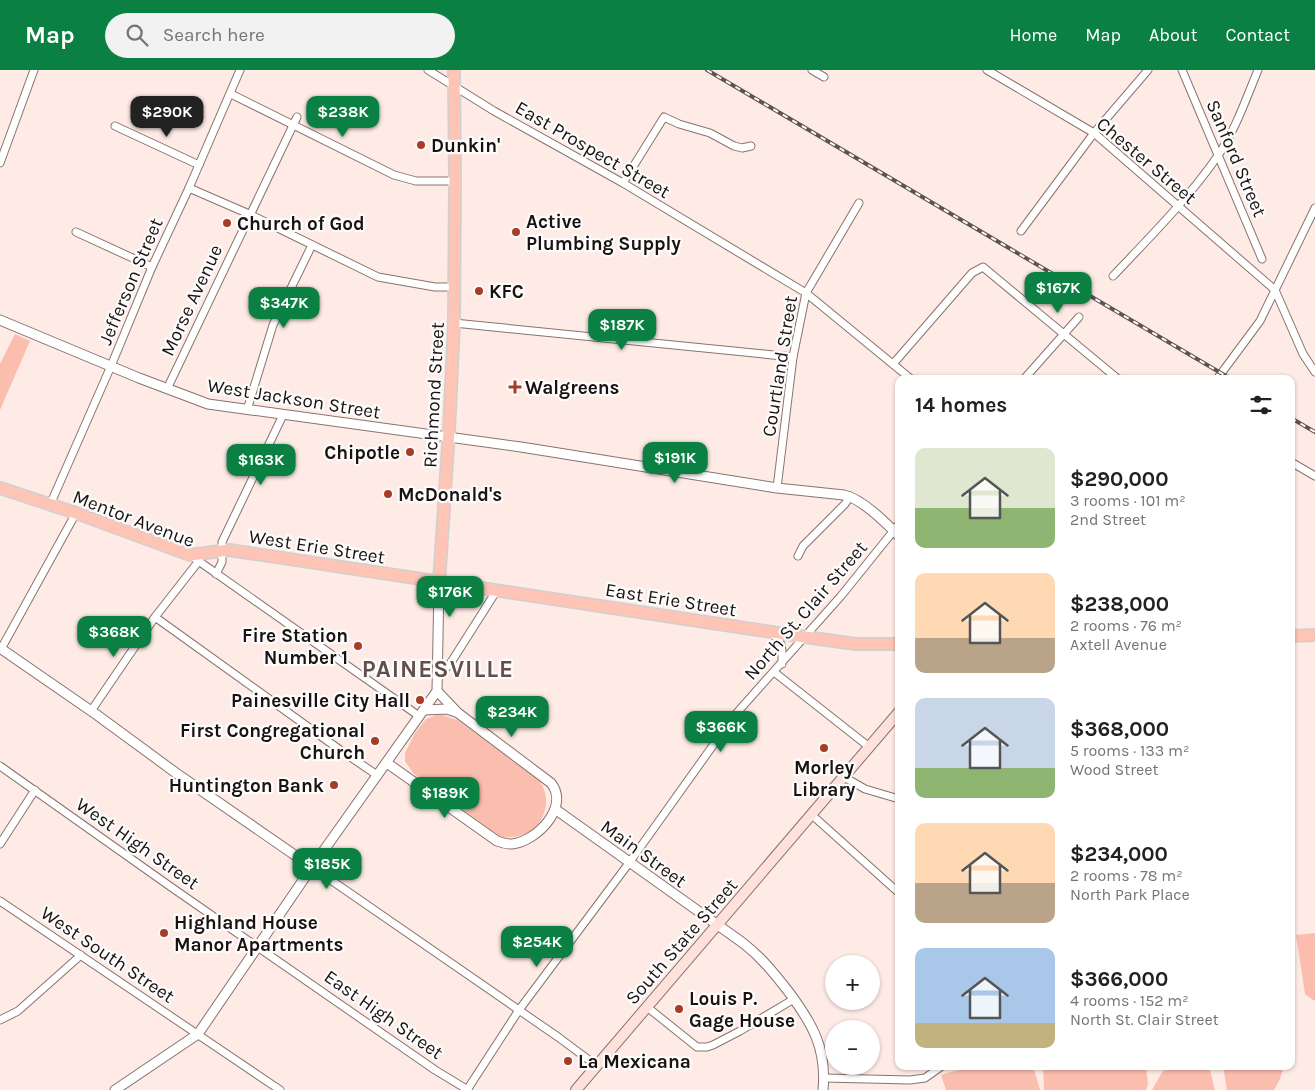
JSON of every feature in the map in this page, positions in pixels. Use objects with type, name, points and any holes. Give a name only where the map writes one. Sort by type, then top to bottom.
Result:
[{"type":"main road","name":"Richmond Street","points":[[439,583],[449,438],[454,323],[454,70]]},
{"type":"main road","name":"Mentor Avenue","points":[[0,488],[76,513],[194,558]]},
{"type":"main road","name":"West Erie Street","points":[[194,558],[229,550],[439,583]]},
{"type":"main road","name":"East Erie Street","points":[[439,583],[498,590],[856,644],[895,644]]},
{"type":"main road","points":[[1295,636],[1315,635]]},
{"type":"main road","name":"South State Street","points":[[576,1090],[812,815],[868,746],[895,720]]},
{"type":"street","points":[[0,164],[34,70]]},
{"type":"street","name":"Jefferson Street","points":[[50,505],[152,267],[231,94],[240,70]]},
{"type":"street","name":"East Prospect Street","points":[[428,70],[494,111],[623,183],[806,293],[906,375]]},
{"type":"street","points":[[812,70],[824,77]]},
{"type":"street","name":"Chester Street","points":[[987,70],[1094,133],[1177,207],[1275,290]]},
{"type":"street","points":[[1021,231],[1094,133],[1148,70]]},
{"type":"street","name":"Sanford Street","points":[[1182,70],[1262,259]]},
{"type":"street","points":[[1113,276],[1177,207],[1218,157],[1258,70]]},
{"type":"street","points":[[231,94],[394,175],[416,182],[455,181]]},
{"type":"street","name":"Morse Avenue","points":[[167,389],[296,117]]},
{"type":"street","points":[[623,183],[664,117],[679,124],[710,133],[734,146],[742,148],[751,146]]},
{"type":"street","points":[[115,126],[199,165]]},
{"type":"street","points":[[189,188],[249,214],[378,277],[435,287],[454,287]]},
{"type":"street","name":"Courtland Street","points":[[778,488],[793,357],[806,293],[859,203]]},
{"type":"street","points":[[1220,375],[1260,321],[1315,208]]},
{"type":"street","points":[[76,232],[152,267]]},
{"type":"street","points":[[247,410],[274,326],[312,245]]},
{"type":"street","points":[[893,364],[972,273],[983,267],[1113,375]]},
{"type":"street","points":[[1275,290],[1303,354],[1315,372]]},
{"type":"street","points":[[1027,375],[1079,317]]},
{"type":"street","name":"West Jackson Street","points":[[0,320],[208,404],[521,447],[778,488],[850,496]]},
{"type":"street","points":[[454,323],[793,357]]},
{"type":"street","points":[[216,574],[222,562],[223,540],[282,415]]},
{"type":"street","points":[[1295,464],[1315,476]]},
{"type":"street","points":[[798,556],[803,546],[845,504],[850,496],[895,528]]},
{"type":"street","points":[[76,513],[0,649],[597,1066]]},
{"type":"street","name":"North St. Clair Street","points":[[467,1090],[519,1010],[629,863],[734,716],[782,664],[895,532]]},
{"type":"street","points":[[91,711],[194,558]]},
{"type":"street","name":"Mentor Avenue","points":[[194,558],[422,713]]},
{"type":"street","name":"Richmond Street","points":[[437,691],[439,583]]},
{"type":"street","points":[[438,672],[450,664],[498,590]]},
{"type":"street","points":[[155,617],[377,775]]},
{"type":"street","points":[[768,631],[779,640],[782,647],[782,664]]},
{"type":"street","points":[[774,672],[868,746]]},
{"type":"street","points":[[115,1090],[198,1034],[312,867],[437,691],[458,713],[551,783],[557,794],[558,801],[555,809],[536,834],[513,844],[497,841],[387,763]]},
{"type":"street","points":[[422,713],[447,709],[458,713]]},
{"type":"street","name":"West High Street","points":[[0,766],[258,946]]},
{"type":"street","points":[[844,777],[866,789],[895,798]]},
{"type":"street","points":[[0,844],[35,790]]},
{"type":"street","name":"Main Street","points":[[555,809],[758,955],[805,1013],[815,1031],[823,1066],[823,1089]]},
{"type":"street","points":[[812,815],[895,888]]},
{"type":"street","name":"West South Street","points":[[0,901],[280,1090]]},
{"type":"street","name":"East High Street","points":[[258,946],[435,1070],[467,1090]]},
{"type":"street","points":[[0,1020],[18,1011],[81,955]]},
{"type":"street","points":[[647,1007],[697,1047],[707,1047],[740,1031],[794,999]]},
{"type":"street","points":[[824,1078],[910,1080],[926,1078],[937,1070]]},
{"type":"shaded area","points":[[15,334],[30,341],[0,410],[0,364]]},
{"type":"shaded area","points":[[437,715],[457,720],[537,778],[545,793],[545,810],[537,825],[530,831],[520,836],[502,838],[413,773],[405,761],[405,753],[415,733],[426,719]]},
{"type":"shaded area","points":[[1315,933],[1315,1000],[1313,1000],[1305,994],[1296,935]]},
{"type":"shaded area","points":[[958,1070],[1034,1070],[1040,1090],[946,1090],[941,1075]]},
{"type":"shaded area","points":[[1043,1070],[1146,1070],[1148,1084],[1146,1090],[1044,1090]]},
{"type":"shaded area","points":[[1164,1070],[1210,1070],[1215,1090],[1152,1090]]},
{"type":"shaded area","points":[[1224,1070],[1283,1070],[1274,1090],[1227,1090]]},
{"type":"railway","points":[[707,70],[1224,375]]},
{"type":"railway","points":[[1295,420],[1315,432]]},
{"type":"place","name":"Dunkin'","points":[[421,145]]},
{"type":"place","name":"Church of God","points":[[227,223]]},
{"type":"place","name":"Active Plumbing Supply","points":[[516,232]]},
{"type":"place","name":"KFC","points":[[479,291]]},
{"type":"place","name":"Walgreens","points":[[515,387]]},
{"type":"place","name":"Chipotle","points":[[410,452]]},
{"type":"place","name":"McDonald's","points":[[388,494]]},
{"type":"place","name":"Fire Station Number 1","points":[[358,646]]},
{"type":"place","name":"Painesville City Hall","points":[[420,700]]},
{"type":"place","name":"First Congregational Church","points":[[375,741]]},
{"type":"place","name":"Morley Library","points":[[824,748]]},
{"type":"place","name":"Huntington Bank","points":[[334,785]]},
{"type":"place","name":"Highland House Manor Apartments","points":[[164,933]]},
{"type":"place","name":"Louis P. Gage House","points":[[679,1009]]},
{"type":"place","name":"La Mexicana","points":[[568,1061]]},
{"type":"district","name":"PAINESVILLE","points":[[438,669]]}]
